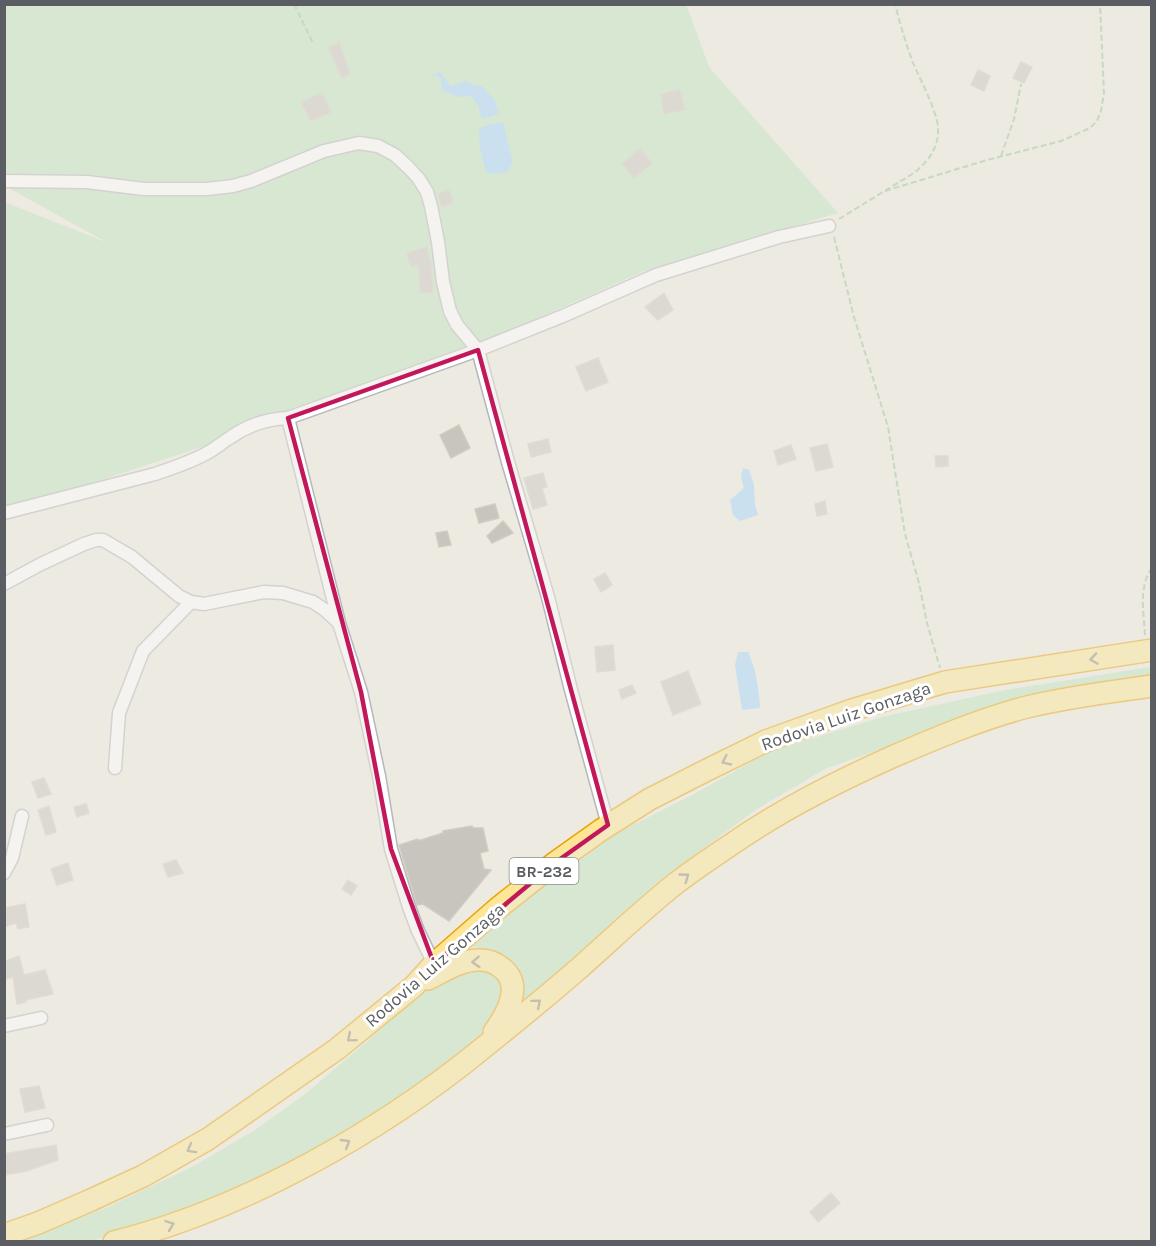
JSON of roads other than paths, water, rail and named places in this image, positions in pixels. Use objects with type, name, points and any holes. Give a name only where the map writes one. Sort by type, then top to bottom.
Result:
[{"type":"highway","name":"Rodovia Luiz Gonzaga","points":[[4,1234],[38,1223],[101,1196],[143,1176],[208,1139],[337,1050],[414,986],[434,964],[498,908],[556,862],[650,799],[766,741],[852,710],[945,682],[1149,650]]},
{"type":"highway","points":[[114,1242],[149,1233],[211,1210],[272,1183],[344,1144],[422,1095],[482,1050],[677,883],[732,843],[838,781],[979,722],[1025,708],[1067,698],[1152,686]]},
{"type":"highway","points":[[414,986],[470,961],[494,962],[505,970],[513,989],[511,1000],[499,1026],[482,1050]]},
{"type":"street","points":[[4,181],[87,182],[144,189],[207,189],[251,181],[324,151],[358,143],[378,146],[395,155],[410,168],[427,192],[431,206],[450,311],[457,325],[478,350],[548,597],[608,825]]},
{"type":"street","points":[[4,513],[163,471],[210,452],[242,430],[266,420],[288,418],[478,350],[656,275],[779,237],[830,226]]},
{"type":"street","points":[[288,418],[339,623],[361,692],[379,776],[391,849],[409,907],[434,964]]},
{"type":"street","points":[[4,584],[84,544],[103,540],[132,557],[179,596],[191,602],[204,604],[264,592],[283,593],[313,602],[339,623]]},
{"type":"street","points":[[115,768],[119,713],[143,651],[191,602]]},
{"type":"street","points":[[4,873],[12,858],[22,816]]},
{"type":"street","points":[[4,1026],[41,1018]]},
{"type":"street","points":[[4,1134],[47,1125]]},
{"type":"water","points":[[440,72],[450,86],[466,81],[482,86],[495,101],[499,114],[482,119],[478,105],[471,96],[459,97],[441,90],[441,79],[436,75],[427,77]]},
{"type":"water","points":[[503,122],[513,163],[506,173],[486,172],[480,148],[479,128]]},
{"type":"water","points":[[743,468],[749,470],[754,485],[758,515],[740,521],[733,515],[730,500],[744,488],[741,477]]},
{"type":"water","points":[[738,652],[748,652],[751,659],[757,679],[760,708],[742,710],[735,665]]}]
